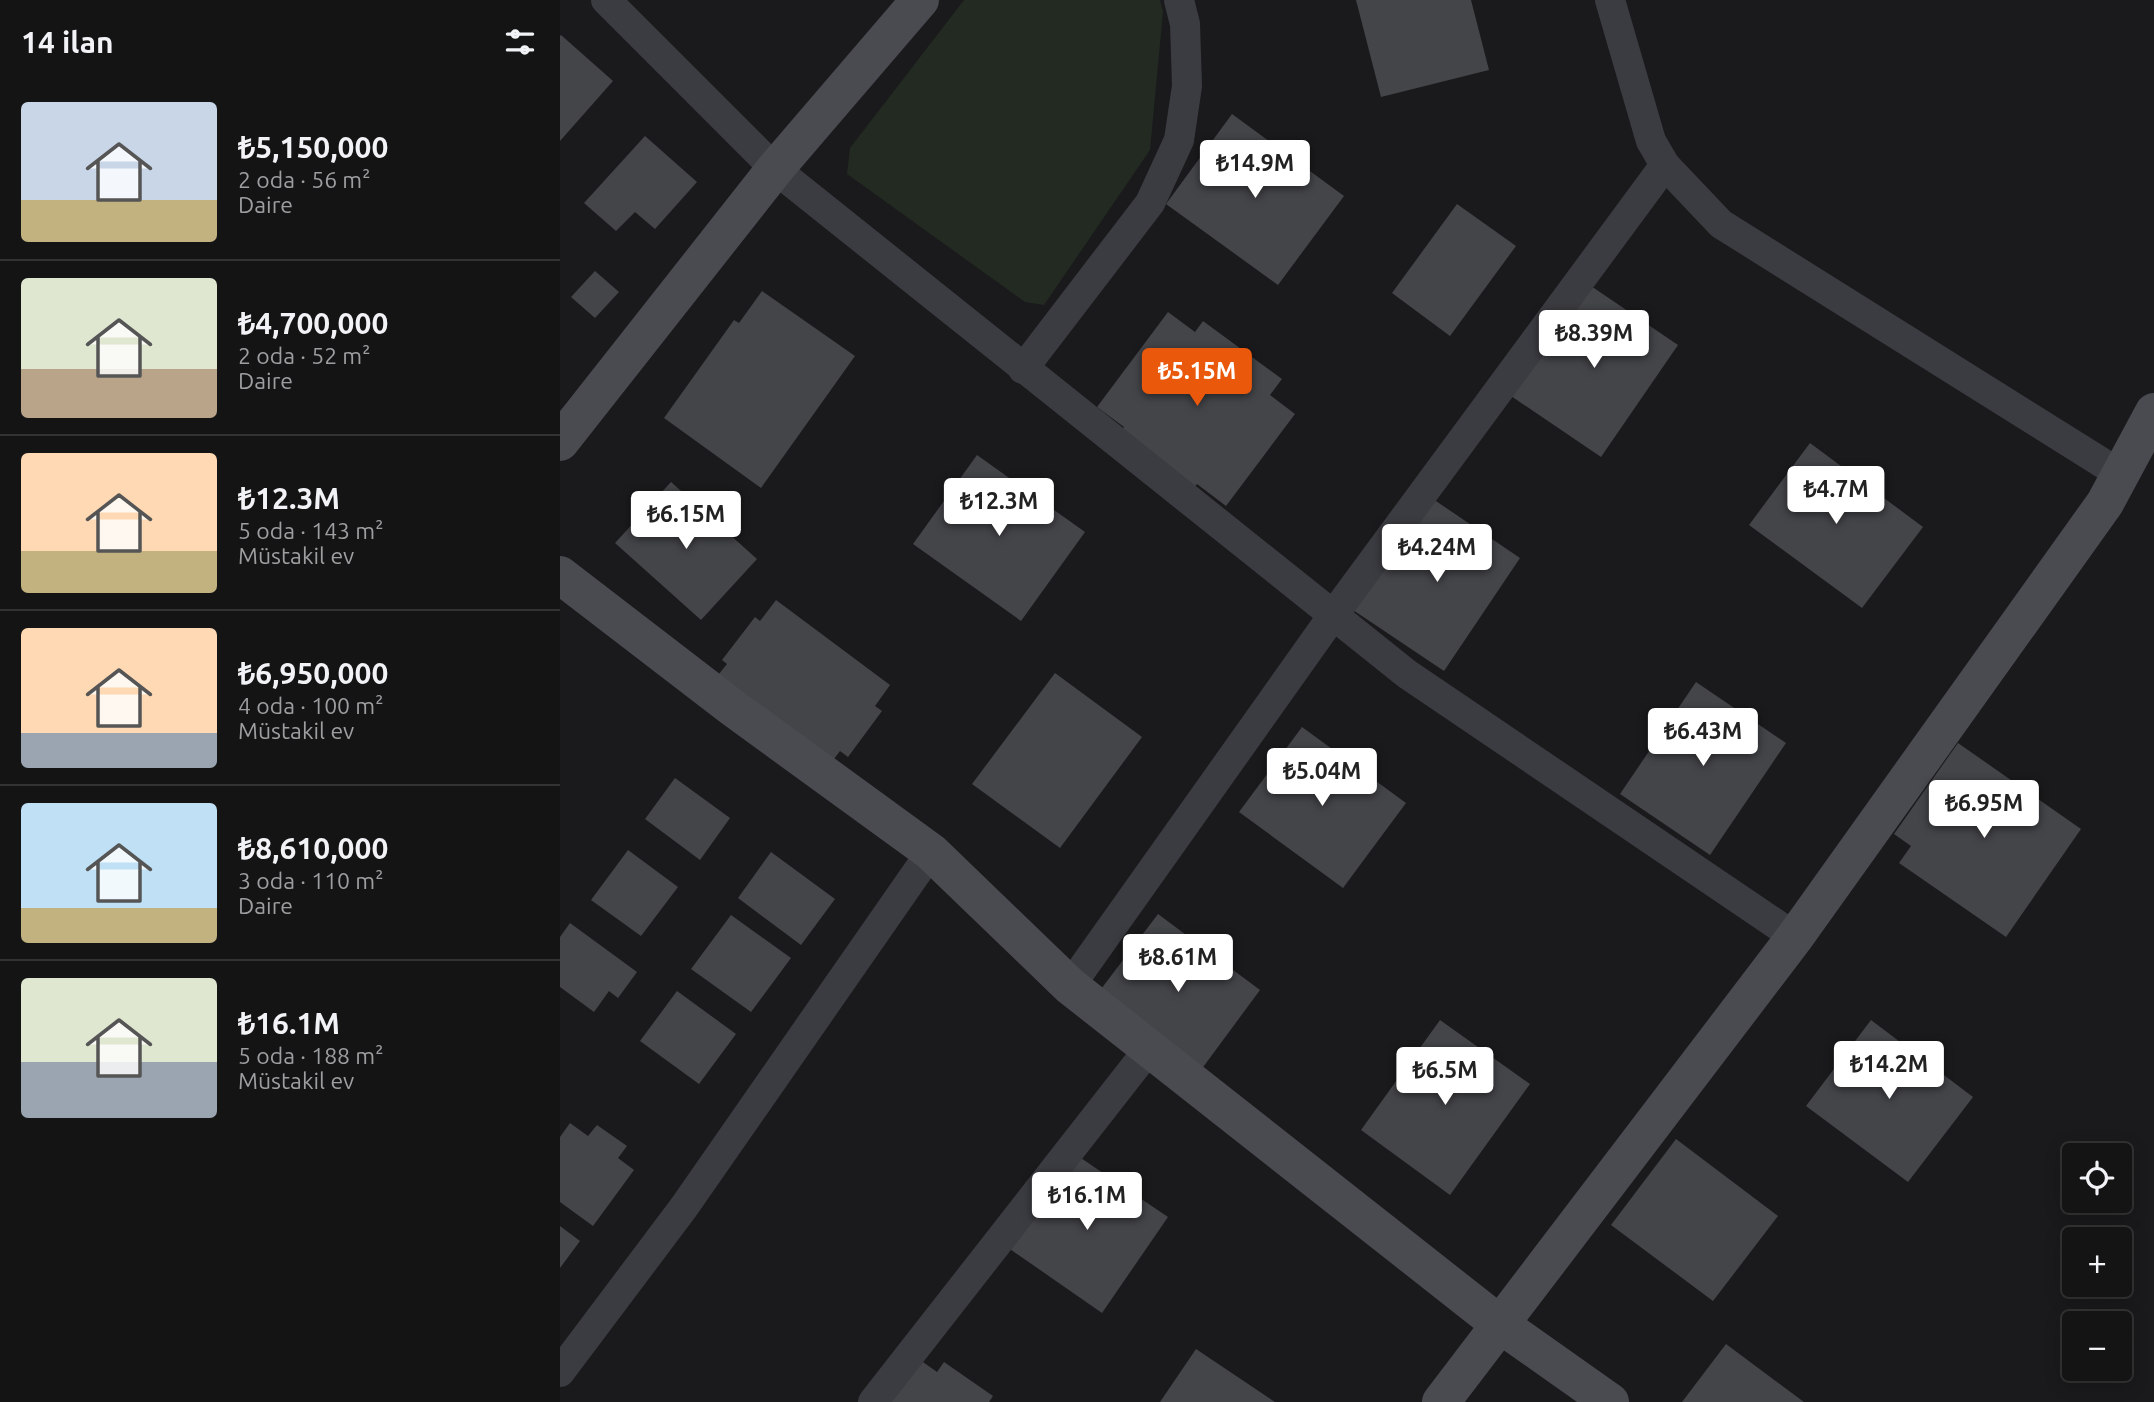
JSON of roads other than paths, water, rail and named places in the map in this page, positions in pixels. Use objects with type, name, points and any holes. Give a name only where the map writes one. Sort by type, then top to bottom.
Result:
[{"type":"street","points":[[606,0],[775,169],[1407,674],[1795,937]]},
{"type":"street","points":[[560,442],[775,169],[920,0]]},
{"type":"street","points":[[1023,369],[1150,203],[1179,139],[1187,86],[1185,24],[1179,0]]},
{"type":"street","points":[[1610,0],[1651,141],[1665,165],[1721,224],[2120,474]]},
{"type":"street","points":[[1070,986],[1334,614],[1665,165]]},
{"type":"street","points":[[1441,1402],[1498,1323],[1795,937],[2105,503],[2154,412]]},
{"type":"street","points":[[560,575],[733,708],[931,852],[1070,986],[1498,1323],[1610,1402]]},
{"type":"street","points":[[560,1372],[684,1207],[931,852]]},
{"type":"street","points":[[873,1402],[1149,1049]]}]
